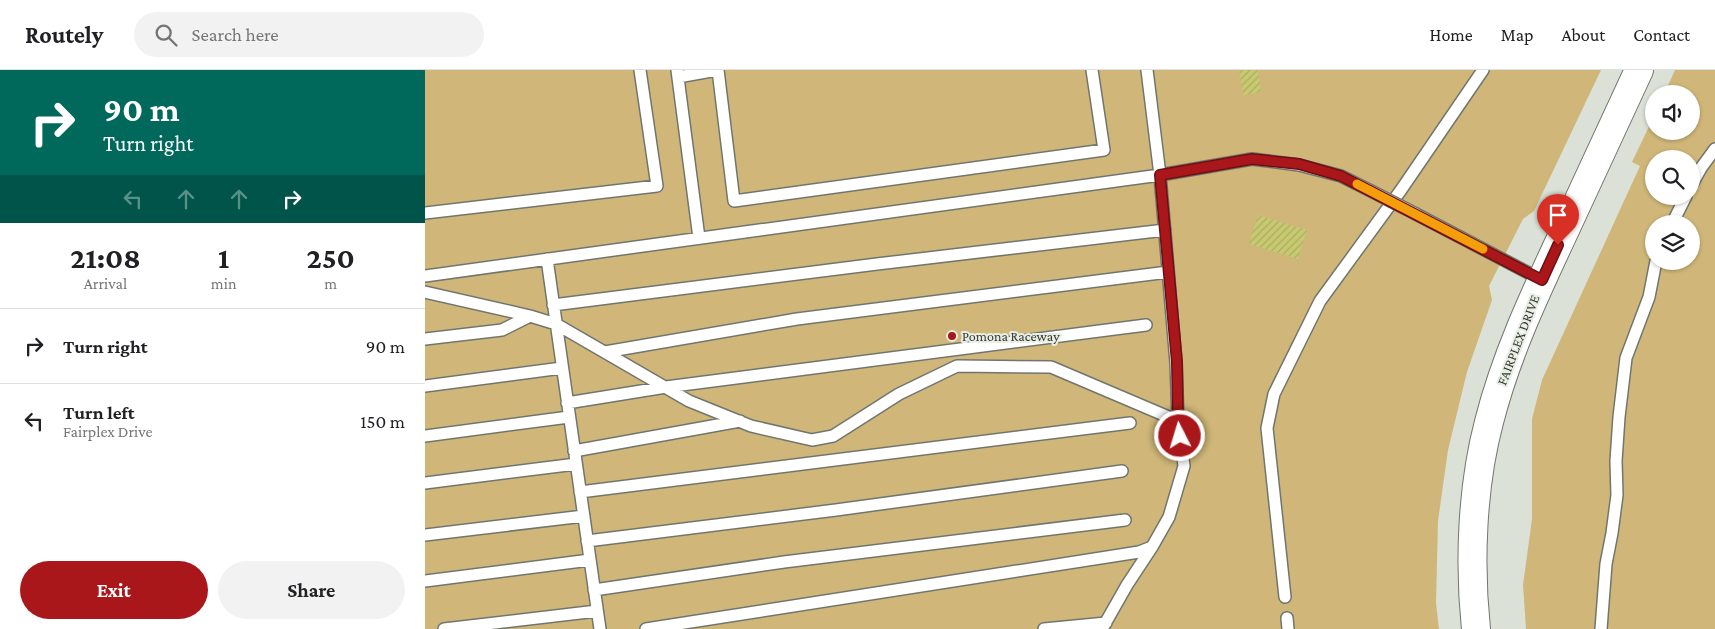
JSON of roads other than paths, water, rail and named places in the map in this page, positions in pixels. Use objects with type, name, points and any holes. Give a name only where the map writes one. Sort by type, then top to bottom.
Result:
[{"type":"street","name":"FAIRPLEX DRIVE","points":[[1476,629],[1472,567],[1474,528],[1479,477],[1489,423],[1509,358],[1542,280],[1639,70]]},
{"type":"street","points":[[1458,629],[1456,570],[1463,494],[1488,385],[1509,358]]},
{"type":"lane","points":[[425,213],[657,186],[640,70]]},
{"type":"lane","points":[[699,238],[678,74],[718,70],[734,201],[1104,150],[1092,70]]},
{"type":"lane","points":[[1045,629],[1104,626],[1169,517],[1184,466],[1178,421],[1177,362],[1160,175],[1147,70]]},
{"type":"lane","points":[[1285,596],[1267,428],[1273,394],[1321,301],[1401,190],[1483,70]]},
{"type":"lane","points":[[1700,170],[1715,149]]},
{"type":"lane","points":[[425,276],[1160,175],[1252,159],[1299,164],[1341,176],[1542,280]]},
{"type":"lane","points":[[553,305],[1165,230]]},
{"type":"lane","points":[[547,259],[599,629]]},
{"type":"lane","points":[[1601,629],[1606,564],[1613,533],[1617,496],[1617,452],[1626,358],[1649,297],[1654,270]]},
{"type":"lane","points":[[605,352],[797,319],[1168,272]]},
{"type":"lane","points":[[425,292],[530,316],[556,324],[689,400],[751,426],[812,440],[833,436],[899,394],[957,366],[1051,367],[1178,421]]},
{"type":"lane","points":[[425,339],[502,330],[530,316]]},
{"type":"lane","points":[[567,403],[666,387],[1146,325]]},
{"type":"lane","points":[[425,386],[562,368]]},
{"type":"lane","points":[[425,436],[569,417]]},
{"type":"lane","points":[[574,451],[740,422]]},
{"type":"lane","points":[[580,492],[1130,424]]},
{"type":"lane","points":[[425,483],[576,464]]},
{"type":"lane","points":[[587,541],[836,510],[1122,471]]},
{"type":"lane","points":[[425,535],[584,516]]},
{"type":"lane","points":[[594,590],[784,562],[1125,520]]},
{"type":"lane","points":[[646,629],[1139,552],[1153,546]]},
{"type":"lane","points":[[425,581],[590,560]]},
{"type":"lane","points":[[444,629],[597,611]]},
{"type":"place","name":"Pomona Raceway","points":[[952,336]]}]
